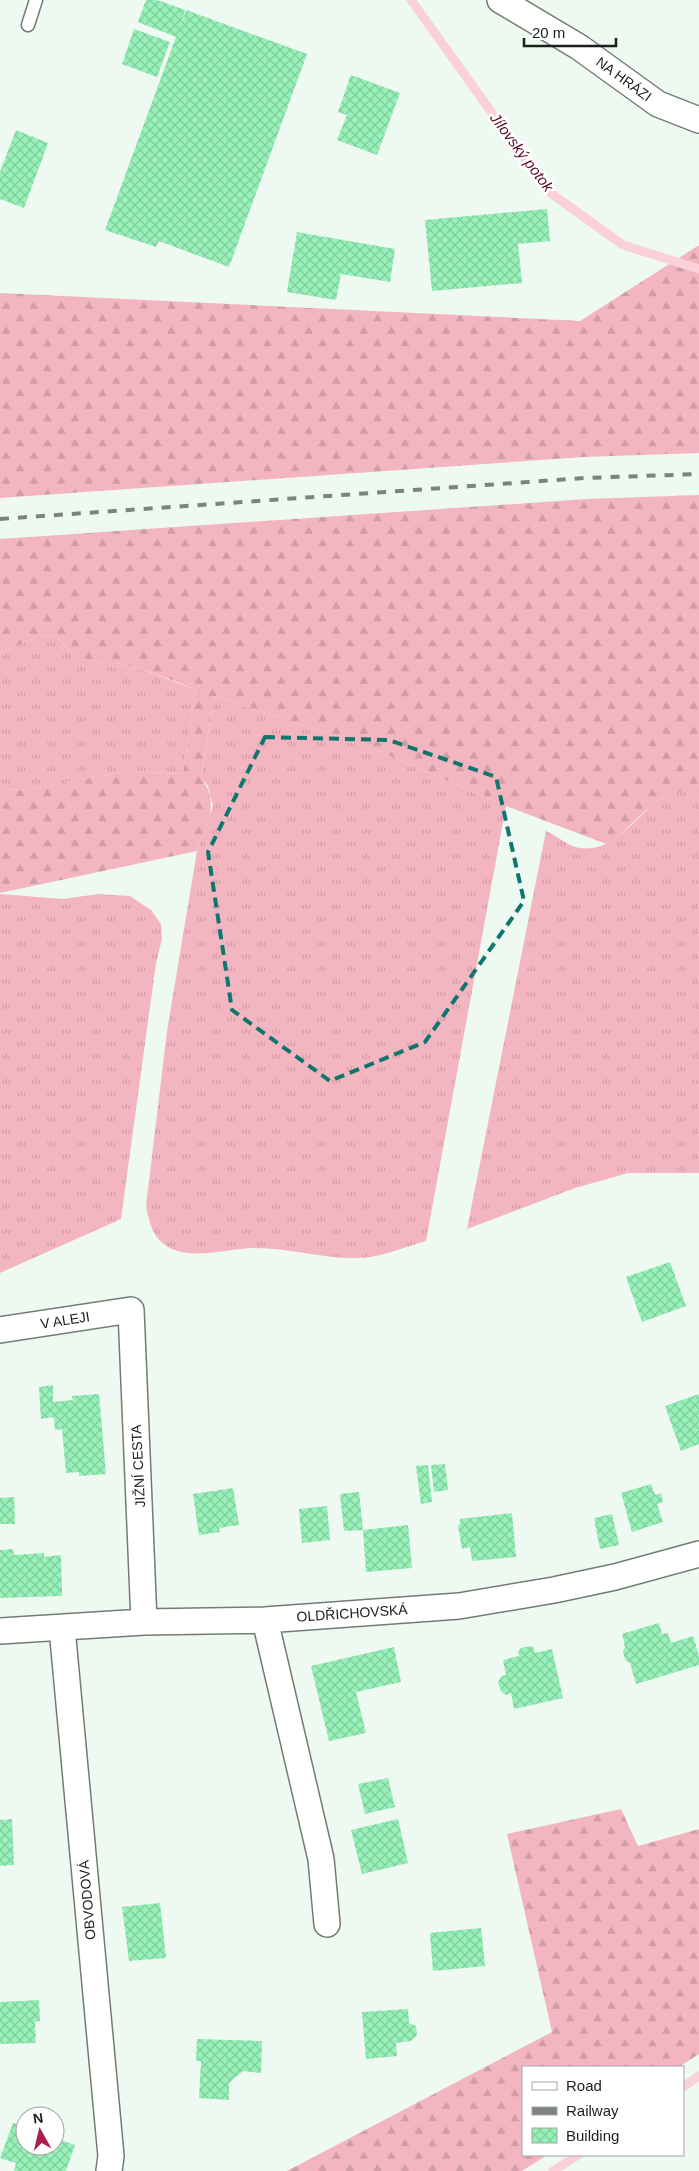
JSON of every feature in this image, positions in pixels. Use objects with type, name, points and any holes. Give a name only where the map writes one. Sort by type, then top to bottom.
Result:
[{"type":"street","name":"NA HRÁZI","points":[[500,0],[579,47],[658,104],[699,120]]},
{"type":"street","name":"V ALEJI","points":[[0,1330],[131,1310]]},
{"type":"street","name":"JIŽNÍ CESTA","points":[[131,1310],[144,1622]]},
{"type":"street","name":"OLDŘICHOVSKÁ","points":[[0,1632],[144,1622],[265,1620],[459,1606],[554,1590],[615,1577],[699,1554]]},
{"type":"street","points":[[265,1620],[321,1859],[327,1924]]},
{"type":"street","name":"OBVODOVÁ","points":[[62,1628],[112,2156],[109,2171]]},
{"type":"lane","points":[[28,25],[36,0]]},
{"type":"highlighted area","points":[[265,737],[389,740],[496,777],[524,901],[425,1042],[330,1081],[232,1010],[208,852]]},
{"type":"green space","points":[[699,245],[699,453],[584,457],[0,498],[0,293],[580,321]]},
{"type":"green space","points":[[699,495],[699,785],[664,797],[644,812],[609,845],[506,806],[376,750],[214,696],[201,778],[207,787],[211,805],[210,814],[197,851],[0,893],[0,789],[28,790],[127,771],[183,774],[196,690],[130,666],[83,660],[67,649],[58,637],[38,636],[2,653],[0,656],[0,539],[587,499]]},
{"type":"green space","points":[[38,636],[58,637],[67,648],[83,660],[130,666],[196,690],[183,774],[127,771],[28,790],[0,789],[0,656],[2,653]]},
{"type":"green space","points":[[214,696],[376,750],[506,806],[426,1241],[384,1254],[356,1258],[341,1258],[266,1248],[190,1253],[172,1249],[160,1241],[151,1226],[146,1206],[167,1031],[197,851],[213,806],[208,786],[201,778]]},
{"type":"green space","points":[[699,785],[699,1173],[628,1173],[575,1188],[467,1229],[546,831],[580,848],[593,848],[604,845],[615,839],[663,798]]},
{"type":"green space","points":[[0,894],[63,899],[98,894],[130,896],[151,910],[161,924],[162,939],[156,963],[121,1219],[0,1273]]},
{"type":"green space","points":[[621,1809],[638,1846],[699,1829],[699,2054],[681,2066],[522,2066],[522,2156],[545,2156],[522,2171],[287,2171],[552,2032],[507,1834]]},
{"type":"building","points":[[146,0],[157,0],[185,10],[181,25],[186,10],[307,54],[229,267],[159,241],[156,247],[105,230],[176,37],[138,22]]},
{"type":"building","points":[[134,29],[170,42],[157,77],[122,64]]},
{"type":"building","points":[[351,75],[400,93],[377,155],[337,140],[347,115],[338,112]]},
{"type":"building","points":[[16,130],[48,143],[24,208],[0,199],[0,172]]},
{"type":"building","points":[[547,209],[550,241],[518,244],[522,283],[432,291],[425,220]]},
{"type":"building","points":[[297,232],[395,249],[390,282],[341,274],[336,300],[287,292]]},
{"type":"building","points":[[670,1262],[686,1306],[642,1322],[626,1277]]},
{"type":"building","points":[[53,1385],[53,1402],[73,1400],[72,1396],[99,1394],[106,1474],[79,1476],[79,1472],[66,1473],[62,1429],[55,1430],[54,1417],[41,1419],[39,1387]]},
{"type":"building","points":[[699,1394],[699,1444],[681,1451],[665,1406]]},
{"type":"building","points":[[445,1464],[448,1490],[434,1492],[431,1465]]},
{"type":"building","points":[[428,1465],[432,1502],[421,1504],[416,1466]]},
{"type":"building","points":[[651,1484],[655,1495],[661,1493],[663,1502],[657,1504],[663,1522],[632,1532],[621,1493]]},
{"type":"building","points":[[233,1488],[239,1525],[219,1528],[220,1532],[199,1535],[193,1494]]},
{"type":"building","points":[[359,1492],[363,1530],[344,1531],[340,1494]]},
{"type":"building","points":[[14,1497],[15,1524],[0,1524],[0,1498]]},
{"type":"building","points":[[327,1506],[330,1540],[302,1543],[299,1509]]},
{"type":"building","points":[[512,1513],[516,1557],[472,1561],[470,1547],[462,1549],[458,1525],[460,1524],[460,1519]]},
{"type":"building","points":[[612,1514],[619,1545],[600,1549],[594,1518]]},
{"type":"building","points":[[408,1525],[412,1568],[366,1572],[363,1530]]},
{"type":"building","points":[[13,1549],[14,1555],[44,1553],[44,1557],[61,1555],[62,1596],[0,1598],[0,1550]]},
{"type":"building","points":[[659,1623],[662,1634],[668,1633],[671,1643],[693,1636],[699,1656],[699,1665],[636,1684],[630,1663],[625,1660],[622,1634]]},
{"type":"building","points":[[530,1646],[534,1648],[535,1653],[552,1649],[563,1698],[514,1709],[511,1693],[506,1695],[501,1691],[498,1682],[502,1676],[506,1675],[503,1660],[519,1656],[518,1652],[521,1648]]},
{"type":"building","points":[[394,1647],[401,1682],[356,1692],[366,1733],[329,1741],[311,1666]]},
{"type":"building","points":[[388,1778],[395,1807],[365,1814],[358,1784]]},
{"type":"building","points":[[12,1819],[14,1865],[0,1866],[0,1820]]},
{"type":"building","points":[[398,1819],[408,1863],[362,1874],[351,1830]]},
{"type":"building","points":[[160,1903],[166,1958],[129,1961],[122,1907]]},
{"type":"building","points":[[481,1928],[485,1966],[433,1971],[430,1933]]},
{"type":"building","points":[[39,2000],[40,2021],[35,2022],[36,2043],[0,2044],[0,2002]]},
{"type":"building","points":[[408,2009],[409,2023],[416,2026],[417,2035],[411,2041],[396,2043],[397,2056],[366,2059],[362,2012]]},
{"type":"building","points":[[197,2039],[262,2041],[261,2073],[243,2071],[229,2083],[229,2100],[199,2098],[201,2061],[196,2061]]},
{"type":"building","points":[[13,2123],[15,2124],[15,2156],[65,2156],[65,2142],[75,2145],[66,2171],[14,2171],[16,2163],[0,2158]]},
{"type":"waterway","name":"Jílovský potok","points":[[411,0],[548,191],[623,245],[699,269]]},
{"type":"waterway","points":[[684,2086],[699,2076]]},
{"type":"waterway","points":[[553,2171],[576,2156]]},
{"type":"railway","points":[[0,519],[585,478],[699,474]]}]
